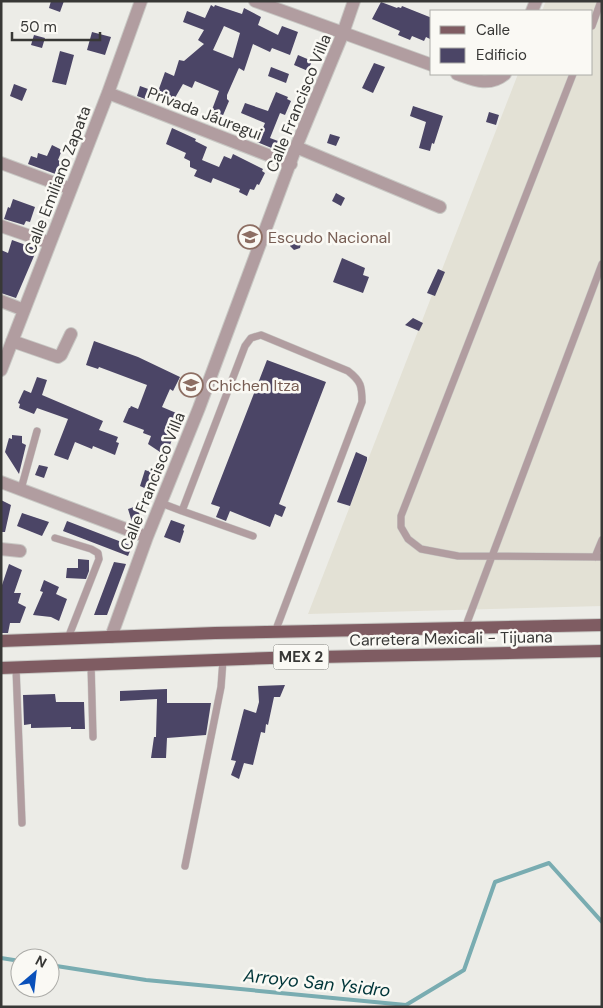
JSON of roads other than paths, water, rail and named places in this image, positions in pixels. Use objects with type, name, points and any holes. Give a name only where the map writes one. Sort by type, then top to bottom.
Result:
[{"type":"main road","name":"Carretera Mexicali - Tijuana","points":[[1,641],[276,632],[602,625]]},
{"type":"main road","name":"Carretera Mexicali - Tijuana","points":[[1,668],[224,660],[602,651]]},
{"type":"street","name":"Calle Emiliano Zapata","points":[[1,370],[108,93],[141,1]]},
{"type":"street","points":[[255,1],[430,64]]},
{"type":"street","name":"Calle Francisco Villa","points":[[111,637],[147,537],[199,408],[296,147],[343,33],[354,1]]},
{"type":"street","points":[[460,75],[480,82],[489,82],[502,76]]},
{"type":"street","name":"Privada Jáuregui","points":[[108,93],[291,164]]},
{"type":"street","points":[[296,147],[440,207]]},
{"type":"street","points":[[1,164],[71,189]]},
{"type":"street","points":[[1,226],[50,243]]},
{"type":"street","points":[[1,301],[24,310]]},
{"type":"street","points":[[12,341],[58,357],[61,355],[71,334]]},
{"type":"street","points":[[1,482],[147,537]]},
{"type":"street","points":[[1,549],[20,551]]},
{"type":"lane","points":[[593,23],[601,1]]},
{"type":"lane","points":[[573,75],[401,516],[400,527],[408,539],[421,548],[458,556],[599,557],[602,540]]},
{"type":"lane","points":[[465,628],[602,264]]},
{"type":"lane","points":[[182,511],[245,346],[251,338],[261,335],[348,370],[357,378],[362,389],[362,402],[276,632]]},
{"type":"lane","points":[[21,489],[36,431]]},
{"type":"lane","points":[[161,503],[253,536]]},
{"type":"lane","points":[[55,538],[91,549],[98,553],[99,559],[68,638]]},
{"type":"lane","points":[[185,866],[221,687],[224,660]]},
{"type":"lane","points":[[91,664],[93,737]]},
{"type":"lane","points":[[16,668],[22,822]]},
{"type":"waterway","name":"Arroyo San Ysidro","points":[[60,967],[146,980],[406,1005],[464,970],[495,882],[549,863],[602,922]]},
{"type":"waterway","name":"Arroyo San Ysidro","points":[[1,958],[10,959]]},
{"type":"place","name":"Escudo Nacional","points":[[250,237]]},
{"type":"place","name":"Chichen Itza","points":[[191,385]]}]
